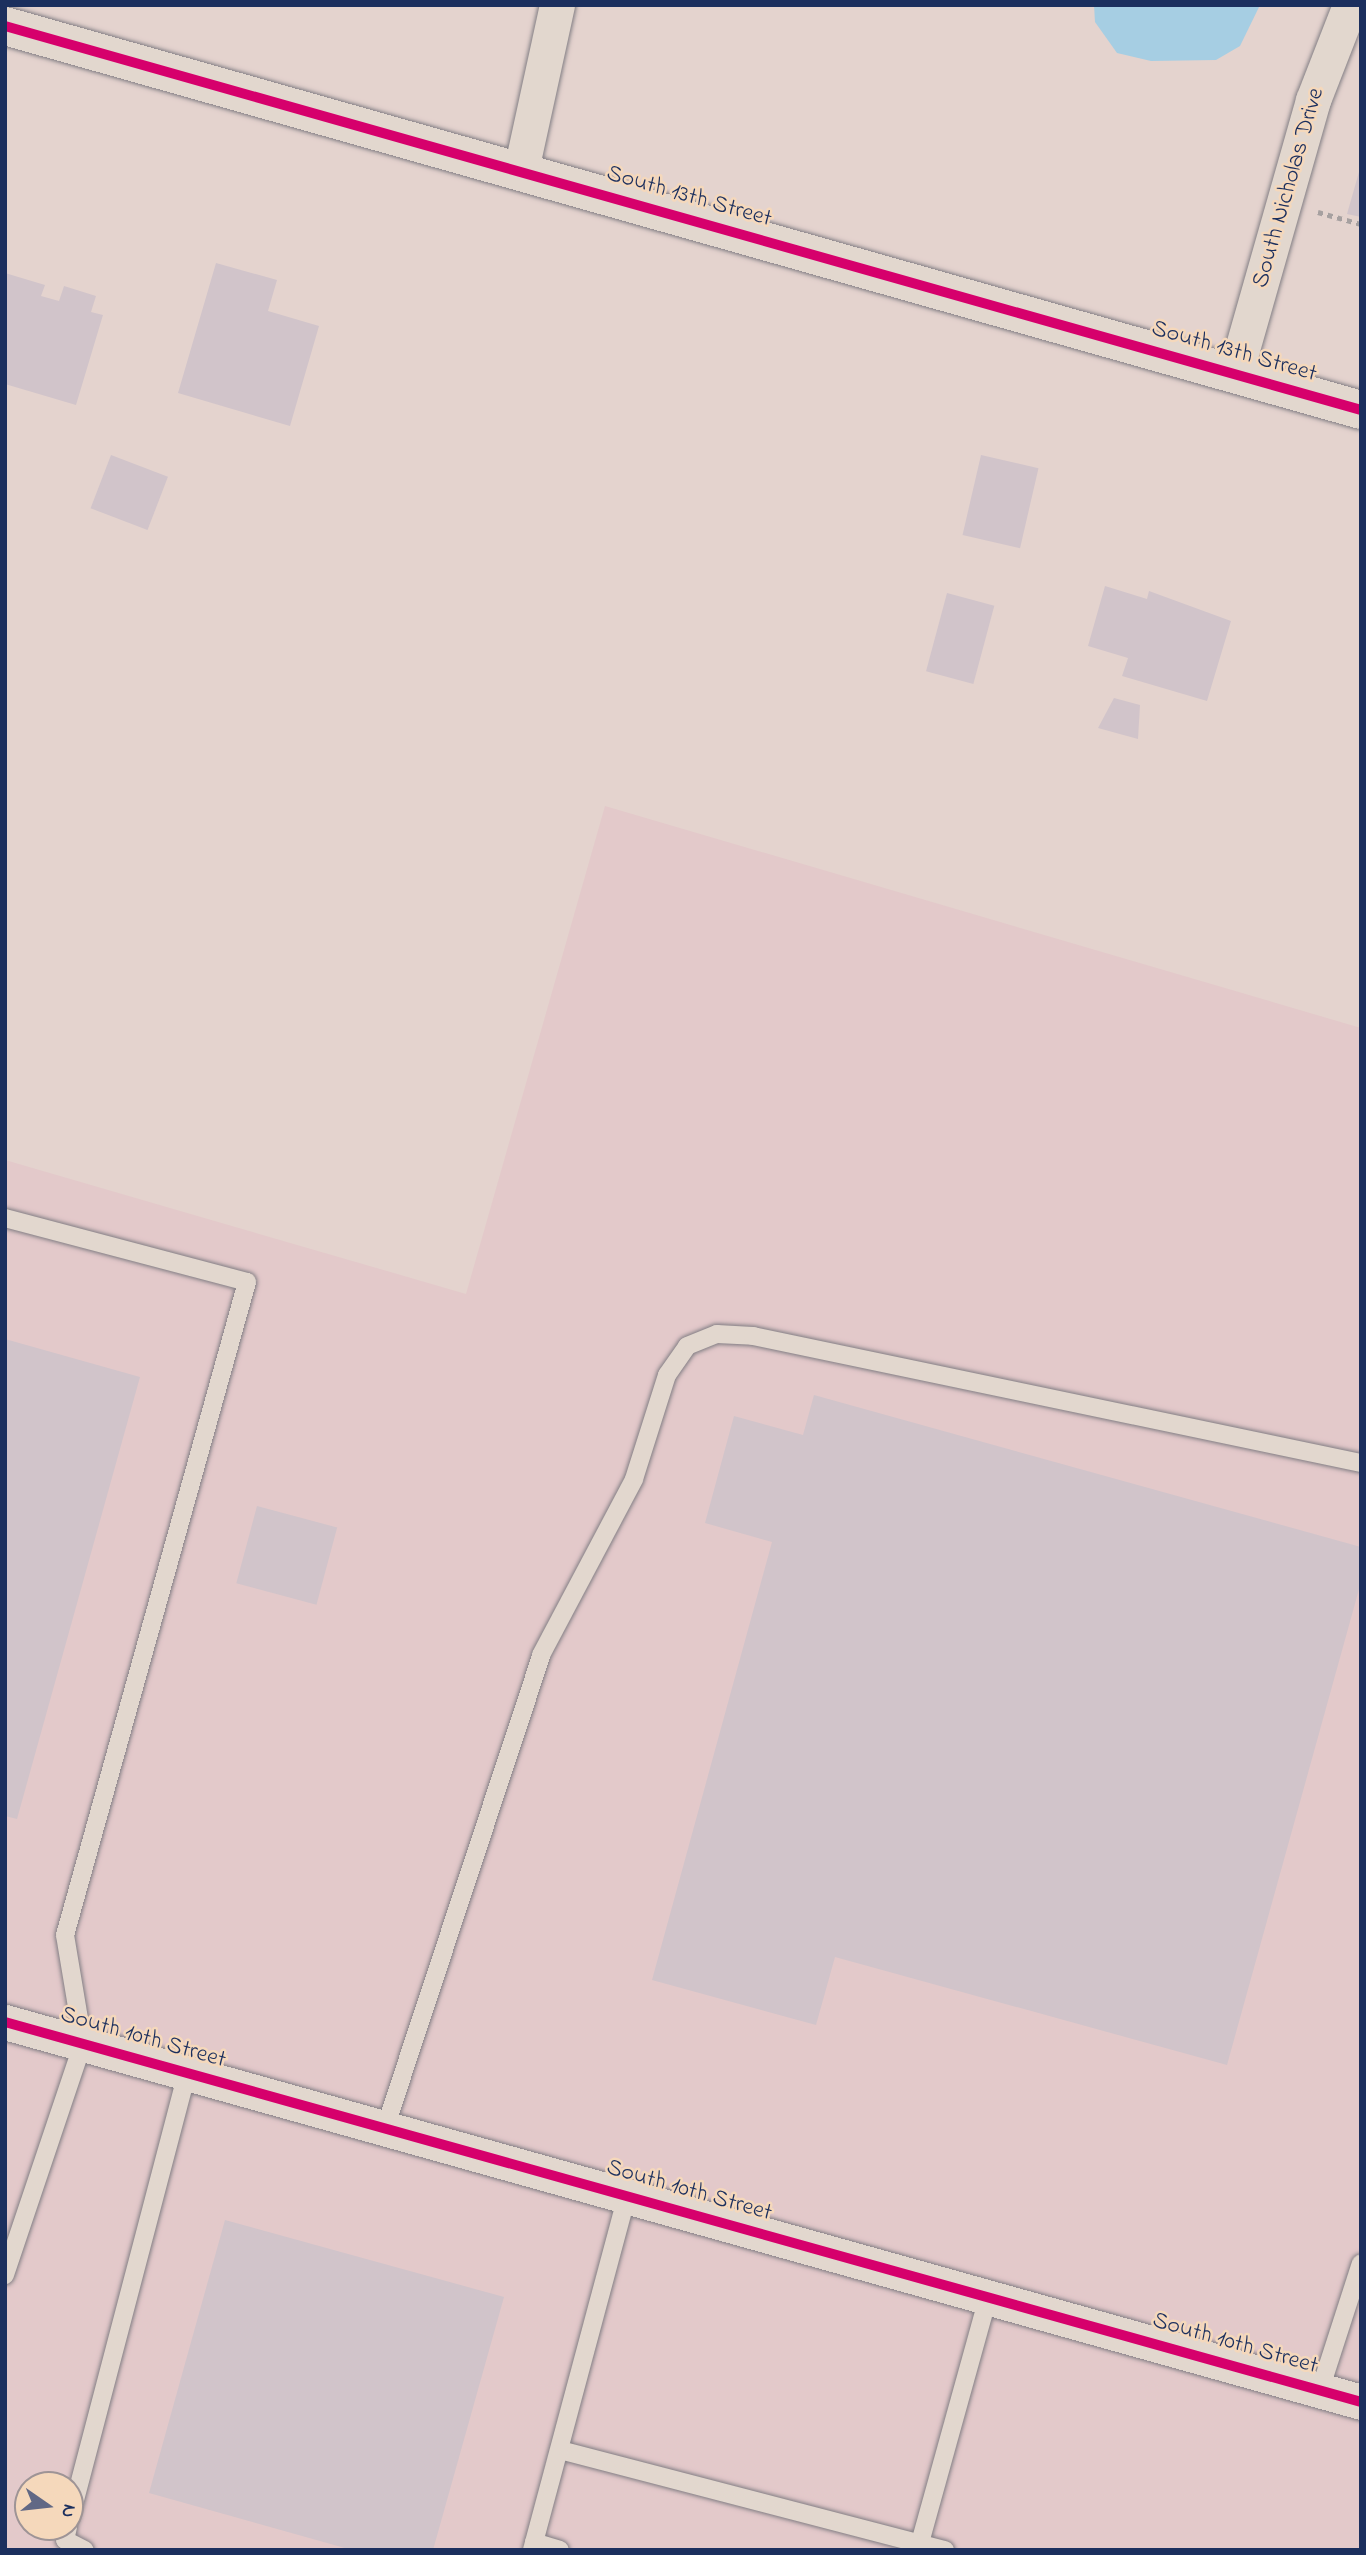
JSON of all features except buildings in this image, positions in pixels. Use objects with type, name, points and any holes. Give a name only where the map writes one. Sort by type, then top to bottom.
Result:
[{"type":"street","points":[[521,170],[557,5]]},
{"type":"street","name":"South Nicholas Drive","points":[[1235,374],[1313,100],[1350,5]]},
{"type":"street","name":"South 13th Street","points":[[5,26],[1361,410]]},
{"type":"street","name":"South 10th Street","points":[[5,2022],[1361,2402]]},
{"type":"lane","points":[[5,1218],[247,1282],[65,1935],[83,2043],[5,2274]]},
{"type":"lane","points":[[385,2127],[541,1655],[618,1513],[667,1375],[687,1346],[717,1334],[753,1336],[1361,1463]]},
{"type":"lane","points":[[83,2471],[187,2072]]},
{"type":"lane","points":[[560,2550],[533,2546],[627,2195]]},
{"type":"lane","points":[[1321,2390],[1361,2263]]},
{"type":"lane","points":[[919,2546],[988,2297]]},
{"type":"lane","points":[[560,2449],[919,2546],[945,2550]]},
{"type":"lane","points":[[69,2541],[85,2550]]},
{"type":"path","points":[[1313,211],[1361,224]]},
{"type":"shaded area","points":[[605,806],[1361,1028],[1361,2550],[5,2550],[5,1160],[466,1294]]},
{"type":"water","points":[[1094,5],[1260,5],[1240,46],[1216,60],[1151,61],[1117,53],[1095,22]]},
{"type":"cycle path","points":[[5,26],[1361,410]]},
{"type":"cycle path","points":[[5,2022],[1361,2402]]}]
